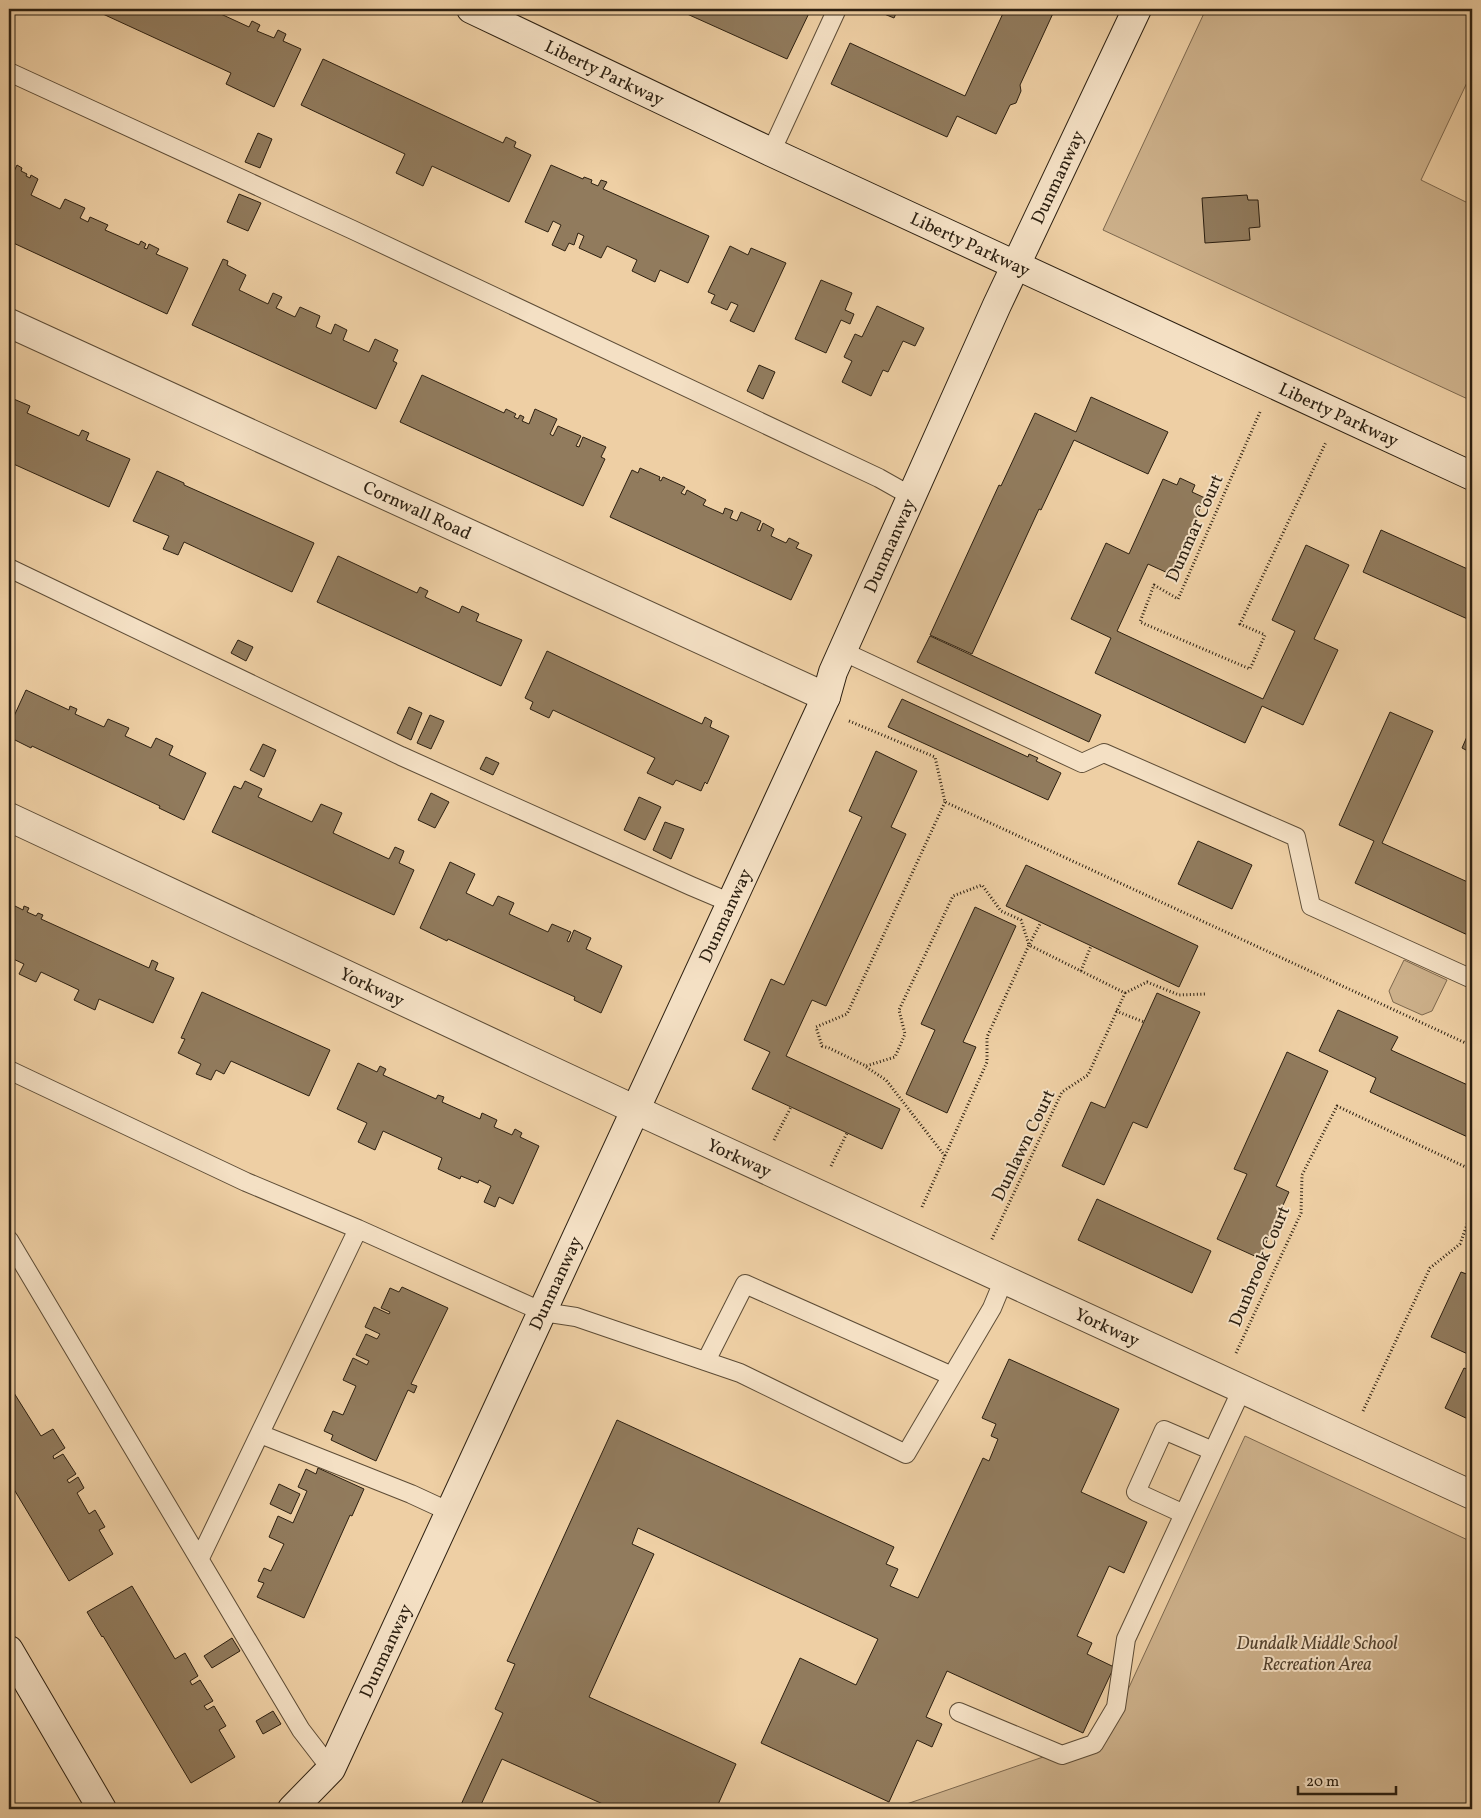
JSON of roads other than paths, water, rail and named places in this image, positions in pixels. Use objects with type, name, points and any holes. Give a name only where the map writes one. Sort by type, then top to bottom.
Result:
[{"type":"street","name":"Liberty Parkway","points":[[471,9],[771,152],[1472,476]]},
{"type":"street","name":"Dunmanway","points":[[292,1809],[331,1769],[826,697],[833,672],[842,651],[997,305],[1137,9]]},
{"type":"street","name":"Cornwall Road","points":[[9,323],[826,697]]},
{"type":"street","name":"Yorkway","points":[[9,817],[636,1110],[1472,1495]]},
{"type":"street","points":[[9,1650],[17,1682],[102,1809]]},
{"type":"street","points":[[320,1809],[329,1790],[331,1769]]},
{"type":"lane","points":[[771,152],[838,9]]},
{"type":"lane","points":[[9,72],[487,293],[879,478],[911,496]]},
{"type":"lane","points":[[9,568],[400,756],[731,903]]},
{"type":"lane","points":[[842,651],[1082,762],[1104,753],[1296,837],[1311,906],[1472,979]]},
{"type":"lane","points":[[9,1070],[246,1182],[358,1229],[543,1312],[576,1317],[740,1373],[906,1454],[992,1308],[1004,1279]]},
{"type":"lane","points":[[200,1558],[358,1229]]},
{"type":"lane","points":[[9,1240],[301,1730],[331,1769]]},
{"type":"lane","points":[[706,1361],[745,1284],[952,1376]]},
{"type":"lane","points":[[959,1712],[1062,1755],[1094,1744],[1116,1707],[1126,1639],[1213,1451],[1233,1385]]},
{"type":"lane","points":[[1184,1514],[1136,1492],[1164,1430],[1213,1451]]},
{"type":"lane","points":[[260,1434],[412,1494],[450,1512]]},
{"type":"park label","name":"Dundalk Middle School Recreation Area","points":[[1317,1654]]}]
